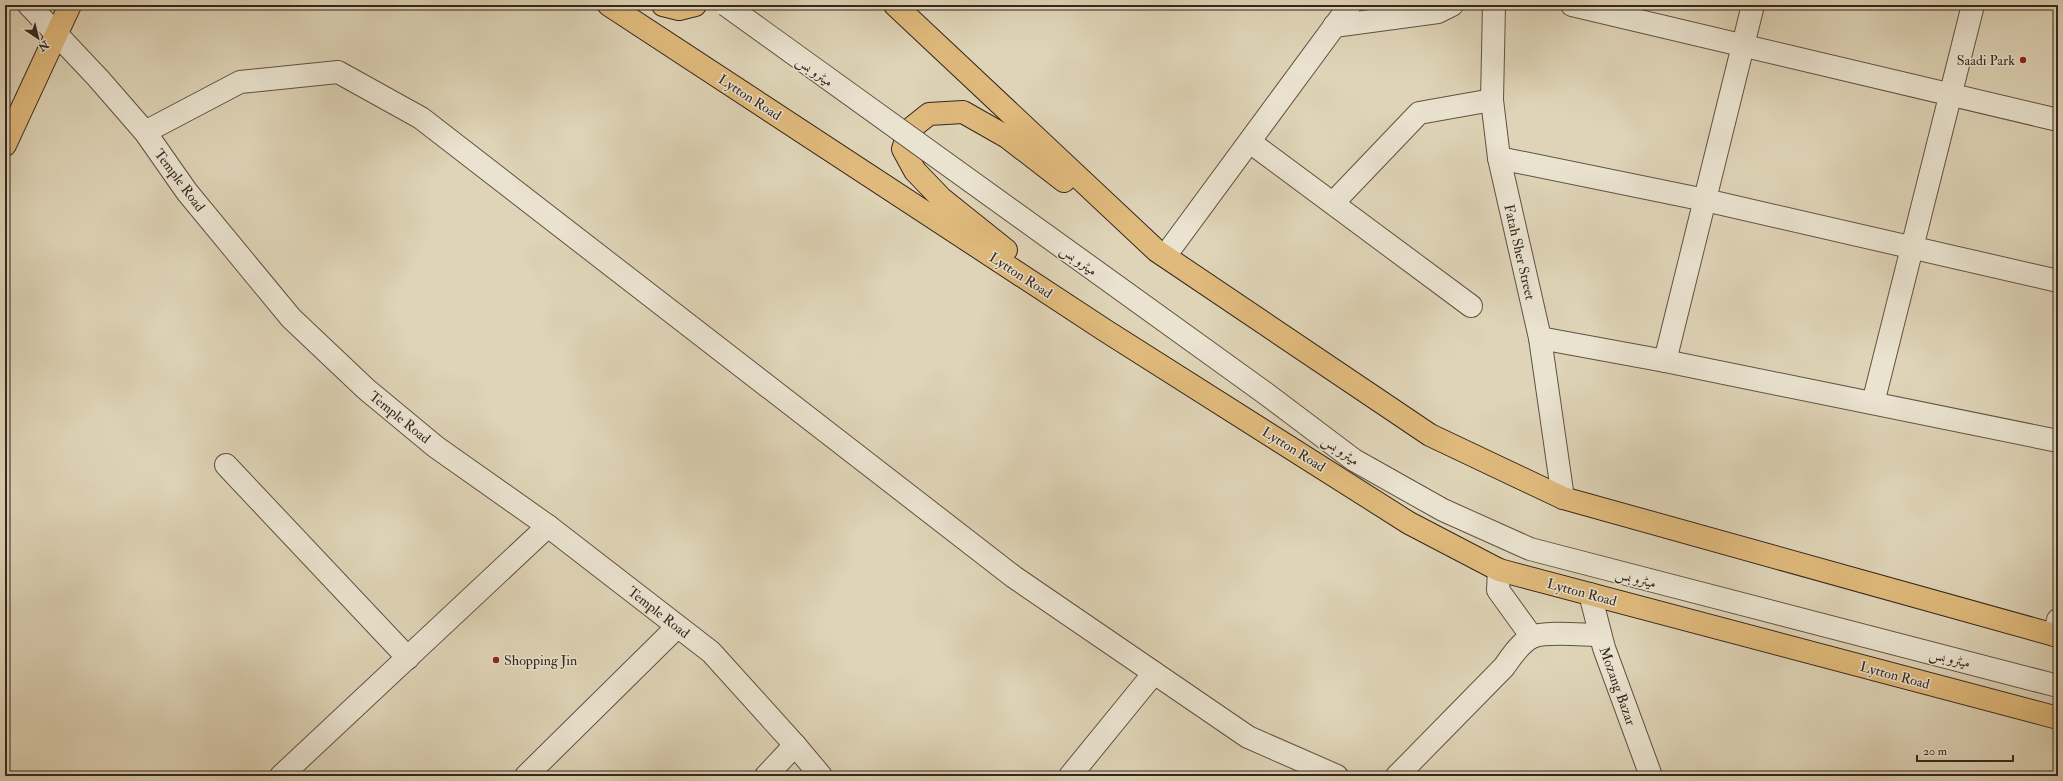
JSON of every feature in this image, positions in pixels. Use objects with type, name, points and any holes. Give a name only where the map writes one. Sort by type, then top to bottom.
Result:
[{"type":"main road","points":[[5,145],[58,34],[70,5]]},
{"type":"main road","name":"Lytton Road","points":[[609,5],[1106,332],[1409,523],[1499,570],[2058,718]]},
{"type":"main road","points":[[663,5],[679,9],[695,5]]},
{"type":"main road","points":[[895,5],[1161,254]]},
{"type":"main road","points":[[1106,332],[941,198],[915,171],[904,149],[909,130],[929,114],[963,112],[1007,137],[1161,254],[1430,435],[1563,498],[2057,631]]},
{"type":"street","name":"Temple Road","points":[[29,5],[58,34],[145,132],[187,192],[291,318],[366,389],[436,447],[548,526],[711,652],[796,745],[821,776]]},
{"type":"street","name":"میٹرو بس","points":[[726,5],[1265,394],[1354,460],[1443,510],[1530,549],[2058,686]]},
{"type":"street","points":[[1161,254],[1250,142],[1350,5]]},
{"type":"street","points":[[1334,26],[1438,12],[1452,5]]},
{"type":"street","name":"Fatah Sher Street","points":[[1494,5],[1492,100],[1499,158],[1540,338],[1563,498]]},
{"type":"street","points":[[1572,5],[2058,120]]},
{"type":"street","points":[[1665,361],[1753,5]]},
{"type":"street","points":[[1873,403],[1972,5]]},
{"type":"street","points":[[145,132],[240,82],[338,72],[421,118],[1014,577],[1248,737],[1337,776]]},
{"type":"street","points":[[1333,202],[1419,113],[1492,100]]},
{"type":"street","points":[[1250,142],[1333,202],[1471,306]]},
{"type":"street","points":[[1499,158],[1705,200],[2058,281]]},
{"type":"street","points":[[1540,338],[1665,361],[2058,441]]},
{"type":"street","points":[[226,465],[408,658]]},
{"type":"street","points":[[281,776],[548,526]]},
{"type":"street","points":[[1499,570],[1498,590],[1532,637]]},
{"type":"street","name":"Mozang Bazar","points":[[1590,594],[1600,635],[1651,776]]},
{"type":"street","points":[[526,776],[677,627]]},
{"type":"street","points":[[1397,776],[1504,666],[1519,648],[1532,637],[1555,634],[1600,635]]},
{"type":"street","points":[[1070,776],[1154,673]]},
{"type":"street","points":[[766,776],[796,745]]},
{"type":"place","name":"Saadi Park","points":[[2023,60]]},
{"type":"place","name":"Shopping Jin","points":[[496,660]]}]
